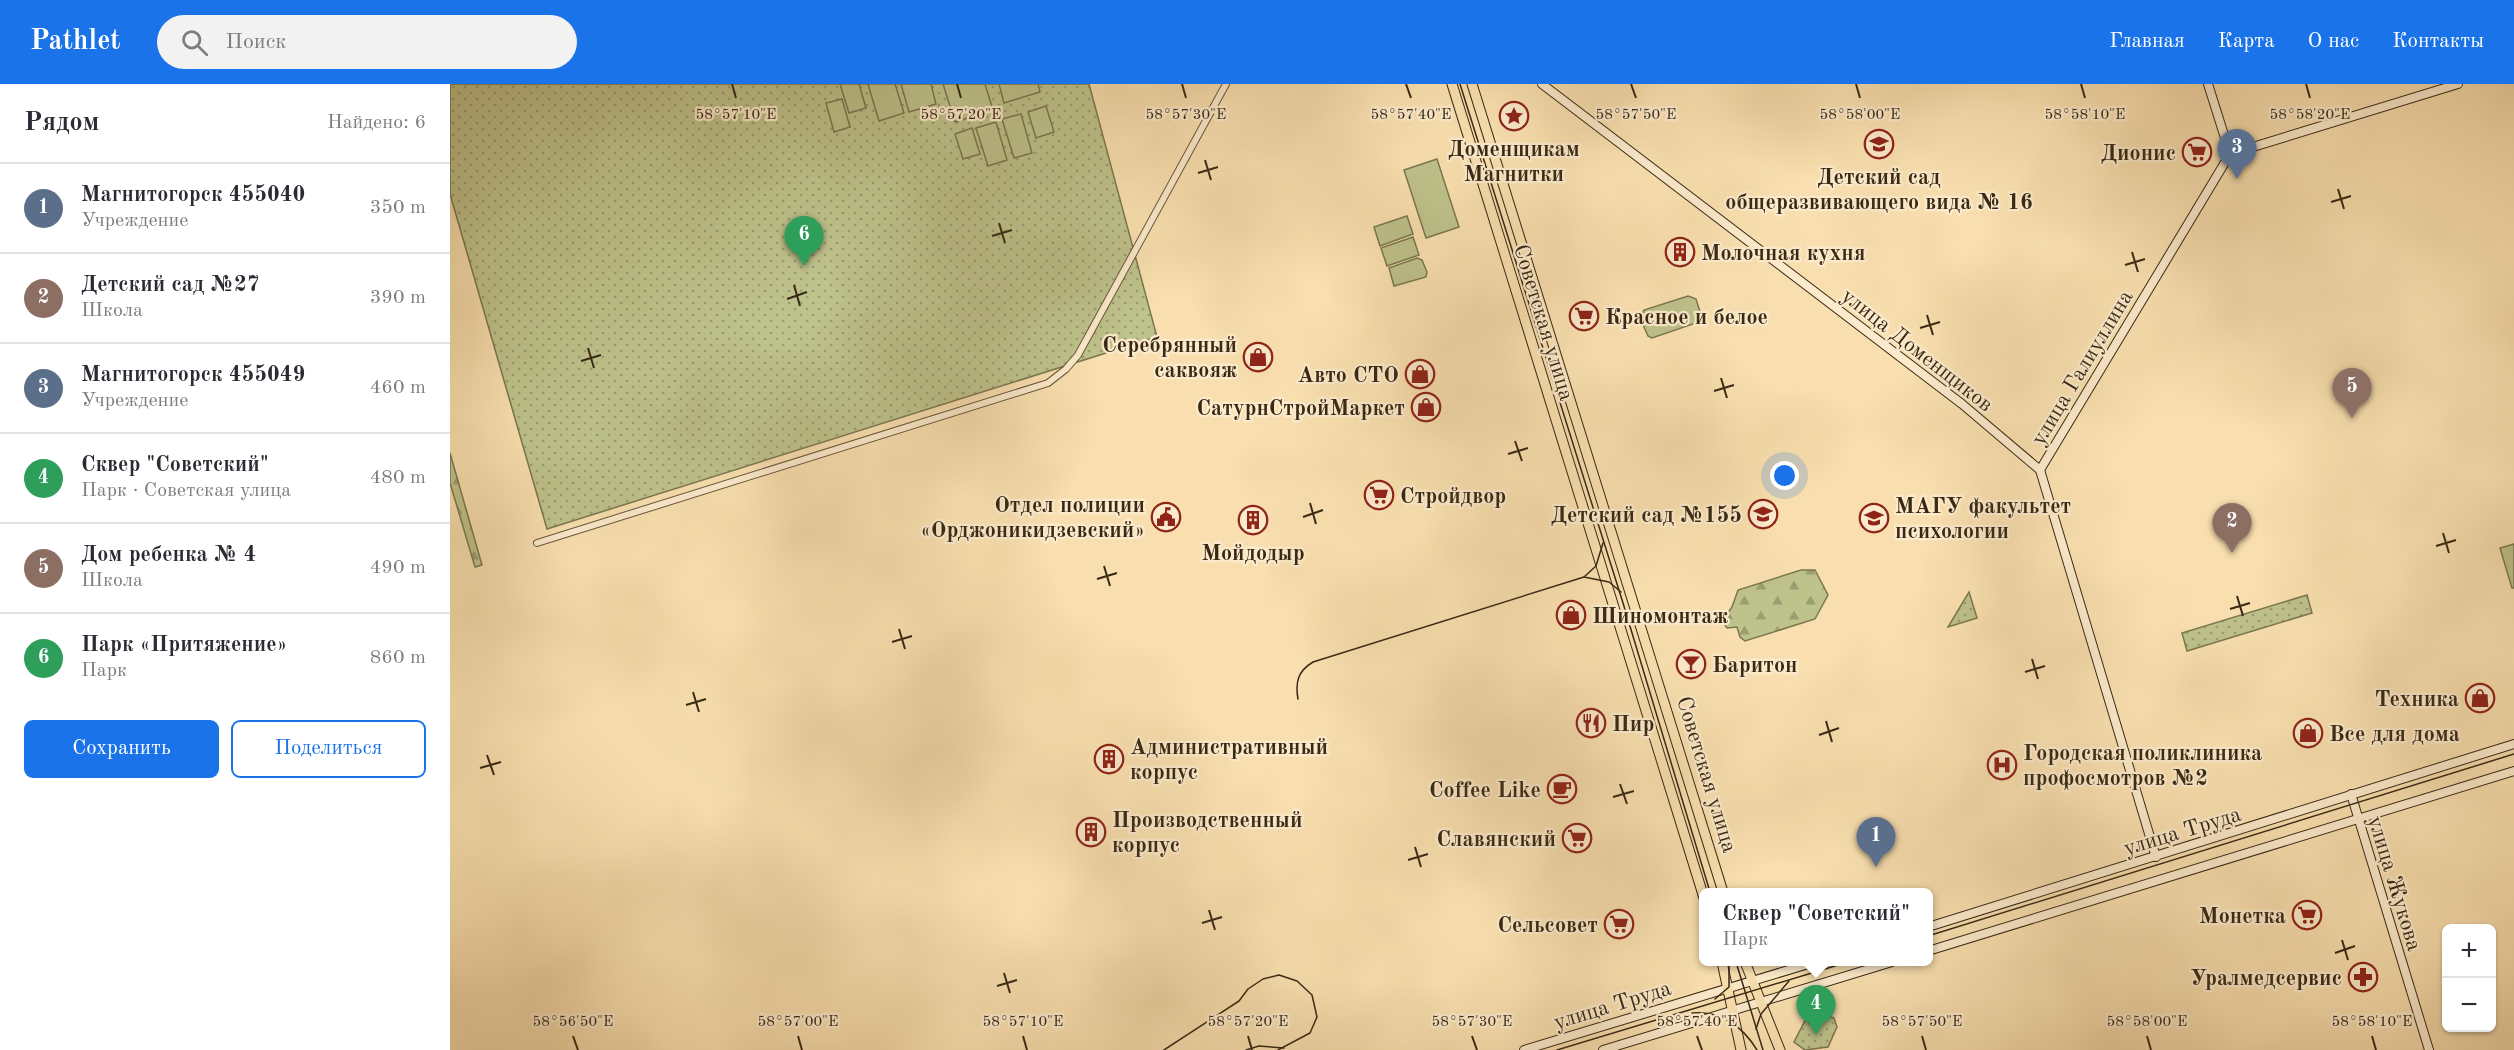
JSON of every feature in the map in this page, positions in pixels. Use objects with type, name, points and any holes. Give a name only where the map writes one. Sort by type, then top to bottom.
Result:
[{"type":"main road","name":"Советская улица","points":[[1452,84],[1701,888]]},
{"type":"main road","name":"Советская улица","points":[[1472,84],[1723,888]]},
{"type":"main road","points":[[1602,571],[1621,565]]},
{"type":"main road","points":[[1723,966],[1741,1050]]},
{"type":"main road","points":[[1747,966],[1780,1050]]},
{"type":"street","points":[[537,543],[1048,383],[1066,369],[1078,355],[1226,84]]},
{"type":"street","name":"улица Доменщиков","points":[[1542,84],[1962,404],[2040,470]]},
{"type":"street","points":[[2208,84],[2229,154],[2458,84]]},
{"type":"street","name":"улица Галиуллина","points":[[2156,857],[2040,470],[2229,154]]},
{"type":"street","name":"улица Труда","points":[[1933,926],[2514,744]]},
{"type":"street","name":"улица Труда","points":[[1933,950],[2514,771]]},
{"type":"street","name":"улица Жукова","points":[[2351,794],[2429,1050]]},
{"type":"street","name":"улица Труда","points":[[1524,1050],[1801,966]]},
{"type":"street","name":"улица Труда","points":[[1604,1050],[1879,966]]},
{"type":"green space","points":[[450,84],[1089,84],[1157,337],[547,529],[450,194]]},
{"type":"green space","points":[[840,84],[859,84],[866,108],[849,113]]},
{"type":"green space","points":[[868,84],[895,84],[904,113],[879,121]]},
{"type":"green space","points":[[901,84],[931,84],[936,104],[909,112]]},
{"type":"green space","points":[[943,84],[985,84],[993,110],[955,122]]},
{"type":"green space","points":[[999,84],[1038,84],[1040,92],[1004,103]]},
{"type":"green space","points":[[842,99],[850,127],[834,132],[826,103]]},
{"type":"green space","points":[[1046,106],[1054,132],[1036,138],[1028,112]]},
{"type":"green space","points":[[1021,114],[1032,153],[1014,158],[1002,119]]},
{"type":"green space","points":[[996,122],[1007,160],[988,166],[976,128]]},
{"type":"green space","points":[[972,128],[980,154],[963,159],[955,134]]},
{"type":"green space","points":[[1437,159],[1459,227],[1426,238],[1404,170]]},
{"type":"green space","points":[[1407,216],[1413,234],[1380,246],[1374,227]]},
{"type":"green space","points":[[1413,237],[1419,255],[1387,266],[1381,248]]},
{"type":"green space","points":[[1417,258],[1422,260],[1427,272],[1426,277],[1394,286],[1389,268]]},
{"type":"green space","points":[[1688,296],[1696,299],[1701,315],[1696,323],[1652,338],[1648,336],[1640,318],[1644,310]]},
{"type":"green space","points":[[450,453],[482,565],[475,567],[450,483]]},
{"type":"green space","points":[[2514,544],[2514,588],[2512,588],[2500,548]]},
{"type":"green space","points":[[1801,570],[1815,570],[1828,595],[1815,619],[1745,641],[1740,637],[1737,627],[1727,628],[1722,621],[1732,607],[1738,590]]},
{"type":"green space","points":[[1969,592],[1977,618],[1948,627]]},
{"type":"green space","points":[[2307,595],[2312,613],[2187,651],[2182,633]]},
{"type":"green space","points":[[1811,1009],[1834,1018],[1837,1027],[1828,1047],[1805,1050],[1794,1042]]},
{"type":"tram line","points":[[1460,84],[1623,603],[1709,888]]},
{"type":"tram line","points":[[1298,699],[1297,687],[1301,673],[1313,662],[1584,577],[1596,566],[1603,543]]},
{"type":"tram line","points":[[1584,577],[1609,582],[1621,592]]},
{"type":"tram line","points":[[1933,934],[2514,754]]},
{"type":"tram line","points":[[1715,999],[1729,987],[1729,966]]},
{"type":"tram line","points":[[1737,966],[1763,1050]]},
{"type":"tram line","points":[[1557,1050],[1835,966]]},
{"type":"tram line","points":[[1164,1050],[1239,1001],[1248,989],[1263,979],[1279,975],[1297,981],[1312,995],[1317,1017],[1310,1033],[1278,1050]]},
{"type":"tram line","points":[[1756,1029],[1761,1014],[1789,981]]},
{"type":"tram line","points":[[1692,1013],[1722,1017],[1738,1027],[1757,1050]]},
{"type":"tram line","points":[[1246,1050],[1259,1046],[1284,1048]]},
{"type":"place","name":"Доменщикам Магнитки","points":[[1514,116]]},
{"type":"place","name":"Детский сад общеразвивающего вида № 16","points":[[1879,144]]},
{"type":"place","name":"Дионис","points":[[2197,152]]},
{"type":"place","name":"Магнитогорск 455049","points":[[2237,179]]},
{"type":"place","name":"Молочная кухня","points":[[1680,252]]},
{"type":"place","name":"Парк «Притяжение»","points":[[804,266]]},
{"type":"place","name":"Красное и белое","points":[[1584,316]]},
{"type":"place","name":"Серебрянный саквояж","points":[[1258,357]]},
{"type":"place","name":"Авто СТО","points":[[1420,374]]},
{"type":"place","name":"СатурнСтройМаркет","points":[[1426,407]]},
{"type":"place","name":"Дом ребенка № 4","points":[[2352,418]]},
{"type":"place","name":"Стройдвор","points":[[1379,495]]},
{"type":"place","name":"Детский сад №155","points":[[1763,514]]},
{"type":"place","name":"Отдел полиции «Орджоникидзевский»","points":[[1166,517]]},
{"type":"place","name":"МАГУ факультет психологии","points":[[1874,518]]},
{"type":"place","name":"Мойдодыр","points":[[1253,520]]},
{"type":"place","name":"Детский сад №27","points":[[2232,553]]},
{"type":"place","name":"Шиномонтаж","points":[[1571,615]]},
{"type":"place","name":"Баритон","points":[[1691,664]]},
{"type":"place","name":"Техника","points":[[2480,698]]},
{"type":"place","name":"Пир","points":[[1591,723]]},
{"type":"place","name":"Все для дома","points":[[2308,733]]},
{"type":"place","name":"Административный корпус","points":[[1109,759]]},
{"type":"place","name":"Городская поликлиника профосмотров №2","points":[[2002,765]]},
{"type":"place","name":"Coffee Like","points":[[1562,789]]},
{"type":"place","name":"Производственный корпус","points":[[1091,832]]},
{"type":"place","name":"Славянский","points":[[1577,838]]},
{"type":"place","name":"Магнитогорск 455040","points":[[1876,867]]},
{"type":"place","name":"Монетка","points":[[2307,915]]},
{"type":"place","name":"Сельсовет","points":[[1619,924]]},
{"type":"place","name":"Уралмедсервис","points":[[2363,977]]},
{"type":"place","name":"Сквер \"Советский\"","points":[[1816,1035]]}]
